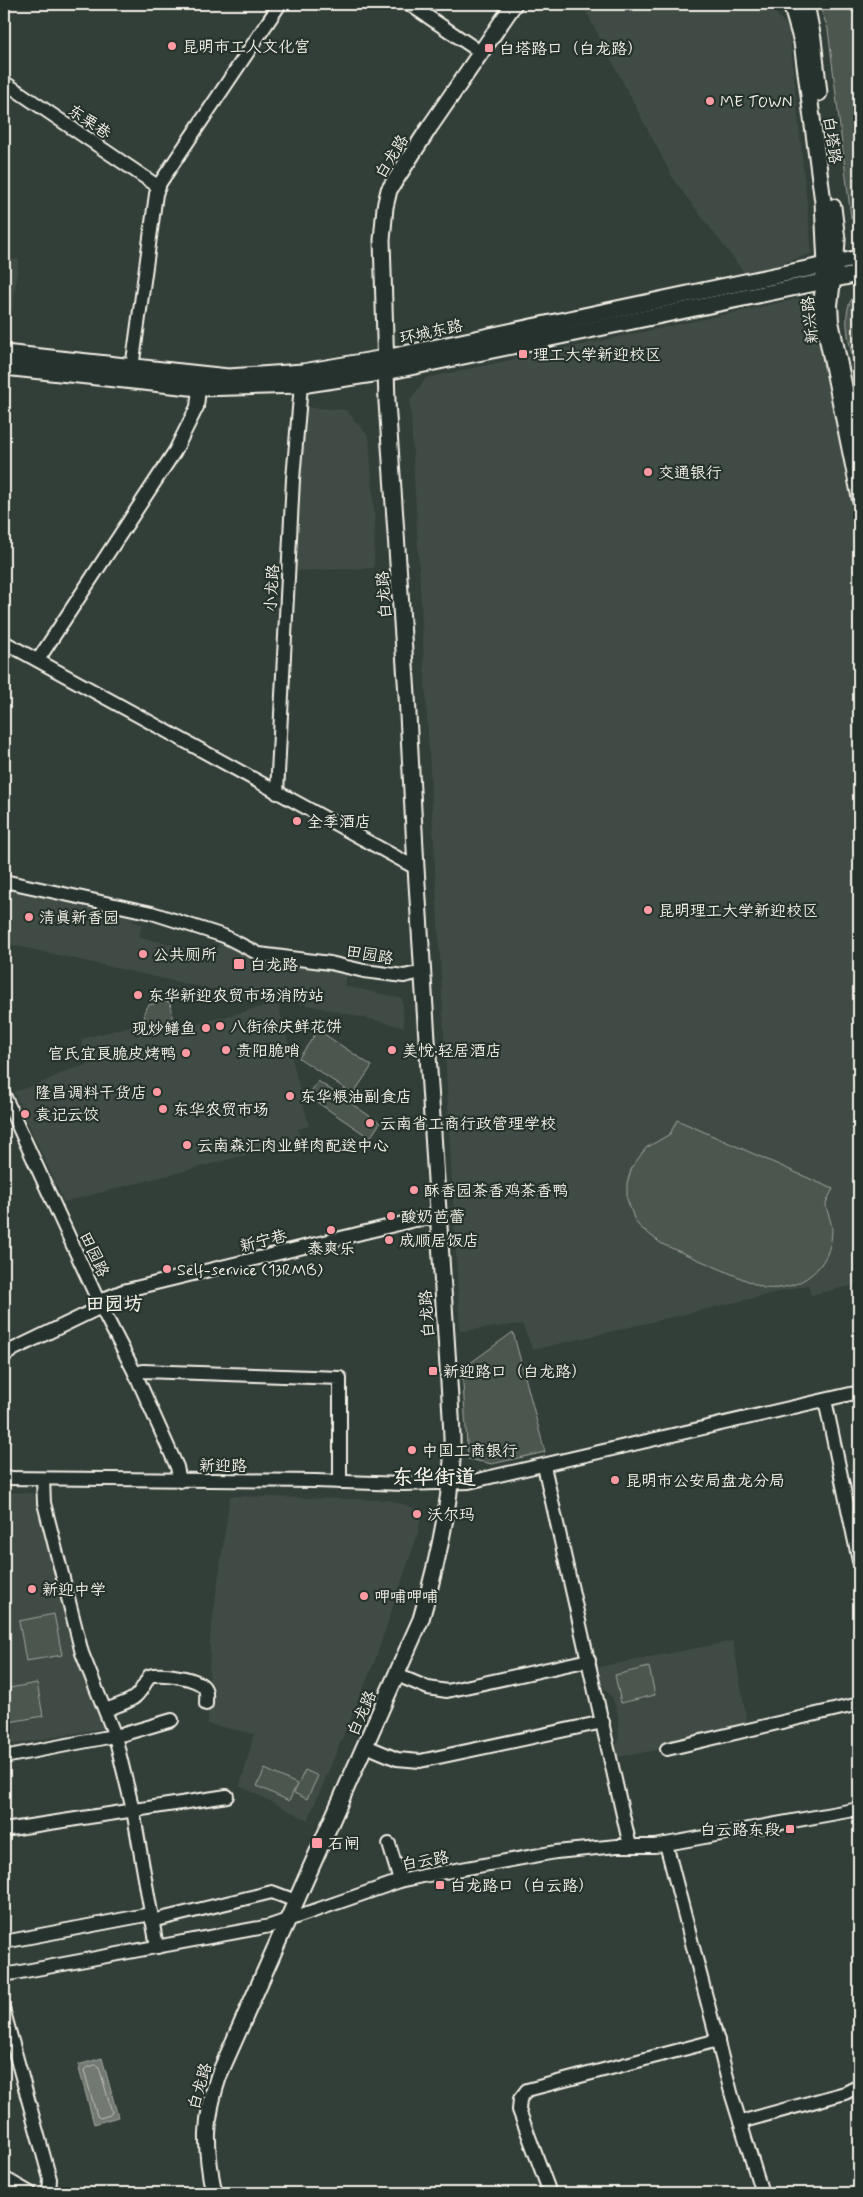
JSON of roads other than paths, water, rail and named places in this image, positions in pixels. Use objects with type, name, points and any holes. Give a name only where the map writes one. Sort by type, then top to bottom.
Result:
[{"type":"main road","name":"白龙路","points":[[204,2193],[197,2152],[198,2123],[203,2092],[210,2072],[366,1746],[421,1619],[429,1591],[446,1483],[443,1458],[433,1218],[373,239],[376,206],[381,187],[421,123],[503,4]]},
{"type":"main road","name":"白龙路","points":[[381,366],[382,240],[385,207],[389,190],[428,128],[514,4]]},
{"type":"main road","name":"白塔路","points":[[791,4],[802,42],[832,264]]},
{"type":"main road","name":"白塔路","points":[[806,4],[813,39],[834,213],[832,264],[828,282]]},
{"type":"main road","name":"环城东路","points":[[4,367],[199,388],[301,385],[859,258]]},
{"type":"main road","name":"环城东路","points":[[4,353],[198,375],[238,377],[381,366],[828,282],[859,274]]},
{"type":"main road","name":"白龙路","points":[[412,866],[413,974],[433,1218]]},
{"type":"main road","name":"白龙路","points":[[214,2193],[206,2151],[207,2124],[212,2094],[218,2075],[282,1922],[288,1898],[412,1616],[421,1588],[446,1483]]},
{"type":"main road","points":[[4,2188],[13,2193]]},
{"type":"street","points":[[132,368],[156,194],[280,4]]},
{"type":"street","points":[[409,4],[473,47]]},
{"type":"street","points":[[855,4],[859,6]]},
{"type":"street","name":"东栗巷","points":[[4,82],[159,187]]},
{"type":"street","name":"新兴路","points":[[828,282],[832,321],[859,452]]},
{"type":"street","name":"新兴路","points":[[828,282],[820,302],[823,324],[859,500]]},
{"type":"street","name":"小龙路","points":[[277,793],[293,479],[301,385]]},
{"type":"street","points":[[38,660],[175,452],[197,407],[199,388]]},
{"type":"street","points":[[4,642],[412,866]]},
{"type":"street","name":"田园路","points":[[4,881],[152,913],[224,936],[259,954],[330,963],[364,971],[404,976],[413,974]]},
{"type":"street","name":"田园路","points":[[4,1095],[100,1304],[135,1373],[177,1468],[180,1481]]},
{"type":"street","name":"新宁巷","points":[[4,1356],[123,1291],[415,1220],[433,1218]]},
{"type":"street","points":[[135,1373],[340,1378],[340,1482]]},
{"type":"street","name":"新迎路","points":[[4,1478],[404,1484],[469,1482],[859,1392]]},
{"type":"street","points":[[825,1400],[859,1561]]},
{"type":"street","points":[[544,1466],[630,1846]]},
{"type":"street","points":[[43,1479],[44,1503],[67,1601],[96,1693],[115,1736],[132,1810],[157,1947]]},
{"type":"street","points":[[397,1675],[428,1688],[447,1690],[589,1660]]},
{"type":"street","points":[[105,1710],[133,1700],[140,1693],[149,1676],[159,1673],[200,1682],[206,1690],[206,1704]]},
{"type":"street","points":[[667,1749],[859,1704]]},
{"type":"street","points":[[4,1757],[115,1736],[172,1720]]},
{"type":"street","points":[[366,1746],[397,1759],[420,1761],[603,1722]]},
{"type":"street","points":[[4,1830],[227,1796]]},
{"type":"street","name":"白云路","points":[[4,1975],[282,1922],[400,1881],[556,1852],[630,1846],[655,1846],[859,1808]]},
{"type":"street","points":[[389,1844],[400,1881]]},
{"type":"street","points":[[666,1844],[740,2122],[762,2193]]},
{"type":"street","points":[[4,1942],[152,1917],[272,1892],[288,1898]]},
{"type":"street","points":[[4,2012],[50,2179],[49,2193]]},
{"type":"street","points":[[550,2193],[519,2110],[520,2099],[528,2090],[718,2040]]},
{"type":"street","points":[[740,2122],[845,2093],[859,2086]]},
{"type":"street","points":[[4,2178],[30,2193]]},
{"type":"water","points":[[102,2058],[118,2117],[94,2124],[78,2065]]},
{"type":"place","name":"昆明市工人文化宫","points":[[172,46]]},
{"type":"place","name":"白塔路口（白龙路）","points":[[489,48]]},
{"type":"place","name":"ME TOWN","points":[[710,101]]},
{"type":"place","name":"理工大学新迎校区","points":[[523,354]]},
{"type":"place","name":"交通银行","points":[[648,472]]},
{"type":"place","name":"全季酒店","points":[[297,821]]},
{"type":"place","name":"昆明理工大学新迎校区","points":[[648,910]]},
{"type":"place","name":"清真新香园","points":[[29,917]]},
{"type":"place","name":"公共厕所","points":[[143,954]]},
{"type":"place","name":"白龙路","points":[[239,964]]},
{"type":"place","name":"东华新迎农贸市场消防站","points":[[138,995]]},
{"type":"place","name":"八街徐庆鲜花饼","points":[[220,1026]]},
{"type":"place","name":"现炒鳝鱼","points":[[206,1028]]},
{"type":"place","name":"责阳脆哨","points":[[226,1050]]},
{"type":"place","name":"美悦·轻居酒店","points":[[392,1050]]},
{"type":"place","name":"官氏宜良脆皮烤鸭","points":[[186,1053]]},
{"type":"place","name":"隆昌调料干货店","points":[[157,1092]]},
{"type":"place","name":"东华粮油副食店","points":[[290,1096]]},
{"type":"place","name":"东华农贸市场","points":[[163,1109]]},
{"type":"place","name":"袁记云饺","points":[[25,1114]]},
{"type":"place","name":"云南省工商行政管理学校","points":[[370,1123]]},
{"type":"place","name":"云南森汇肉业鲜肉配送中心","points":[[187,1145]]},
{"type":"place","name":"酥香园茶香鸡茶香鸭","points":[[414,1190]]},
{"type":"place","name":"酸奶芭蕾","points":[[391,1216]]},
{"type":"place","name":"泰爽乐","points":[[331,1230]]},
{"type":"place","name":"成顺居饭店","points":[[389,1240]]},
{"type":"place","name":"Self-service (13RMB)","points":[[167,1269]]},
{"type":"place","name":"新迎路口（白龙路）","points":[[433,1371]]},
{"type":"place","name":"中国工商银行","points":[[412,1450]]},
{"type":"place","name":"昆明市公安局盘龙分局","points":[[615,1480]]},
{"type":"place","name":"沃尔玛","points":[[417,1514]]},
{"type":"place","name":"新迎中学","points":[[32,1589]]},
{"type":"place","name":"呷哺呷哺","points":[[364,1596]]},
{"type":"place","name":"白云路东段","points":[[790,1829]]},
{"type":"place","name":"石闸","points":[[317,1843]]},
{"type":"place","name":"白龙路口（白云路）","points":[[440,1885]]},
{"type":"district","name":"田园坊","points":[[114,1303]]},
{"type":"district","name":"东华街道","points":[[434,1477]]}]
